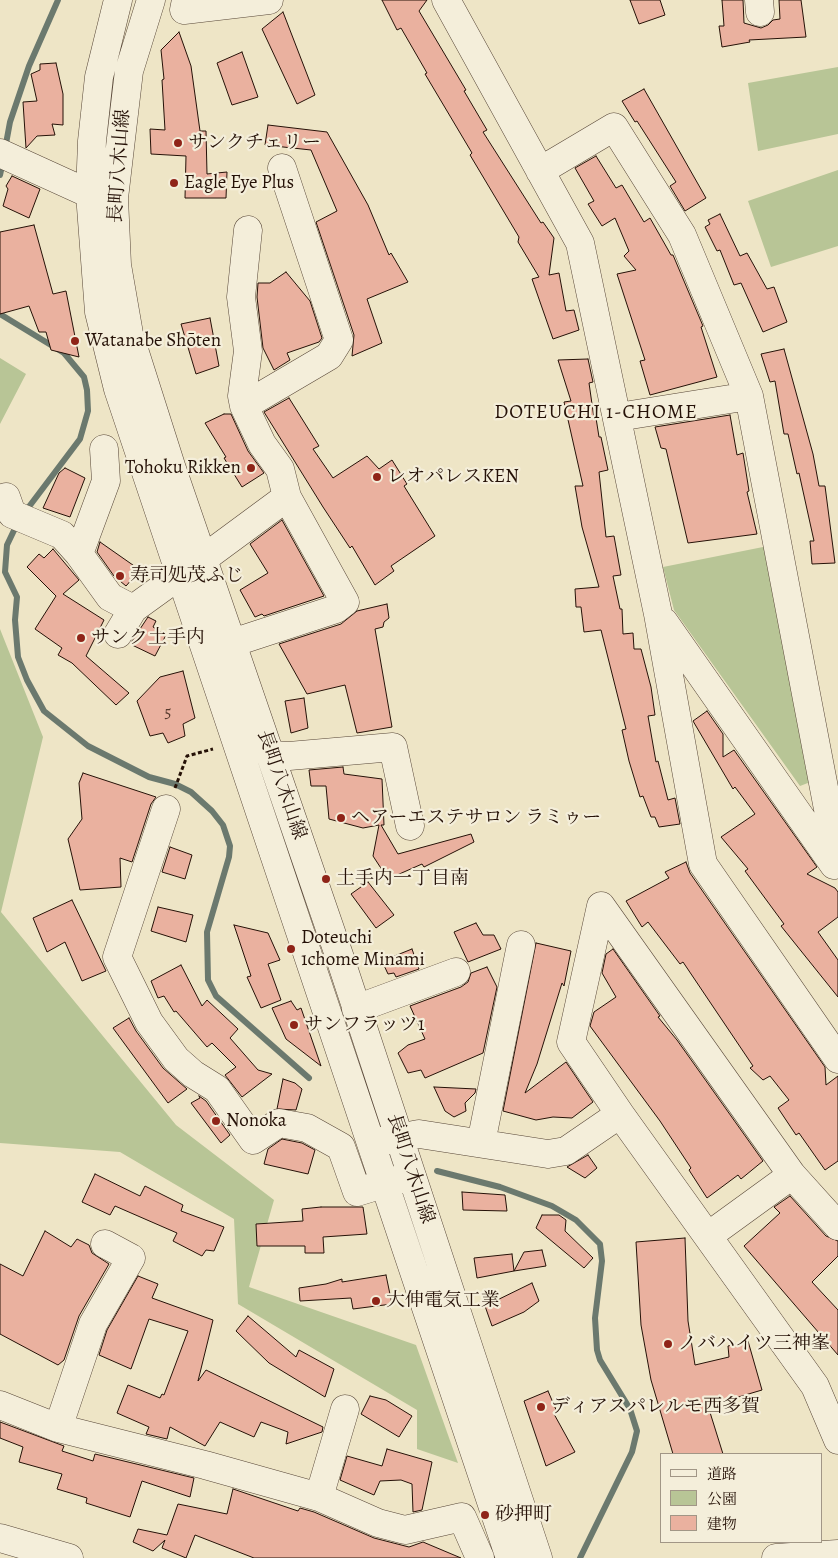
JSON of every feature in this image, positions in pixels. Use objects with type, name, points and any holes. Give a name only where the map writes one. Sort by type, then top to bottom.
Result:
[{"type":"street","points":[[118,0],[99,77],[90,194],[99,312],[118,389],[385,1184],[505,1554]]},
{"type":"street","name":"長町八木山線","points":[[151,0],[128,71],[114,198],[117,265],[129,334],[203,559],[412,1175],[538,1558]]},
{"type":"street","points":[[186,0],[184,10],[269,0]]},
{"type":"street","points":[[446,0],[512,115],[540,171],[580,243],[658,614],[703,864],[838,1059]]},
{"type":"street","points":[[540,171],[614,127],[682,235],[749,396],[838,861]]},
{"type":"street","points":[[6,156],[90,194]]},
{"type":"street","points":[[244,406],[329,356],[339,340],[282,168]]},
{"type":"street","points":[[232,643],[336,609],[344,602],[287,497],[280,469],[262,444],[244,406],[242,396],[248,351],[241,297],[248,230]]},
{"type":"street","points":[[618,417],[749,396]]},
{"type":"street","points":[[79,554],[106,481],[104,449]]},
{"type":"street","points":[[203,559],[287,497]]},
{"type":"street","points":[[9,505],[41,526],[62,535],[79,554],[110,597],[133,609]]},
{"type":"street","points":[[118,634],[133,609],[180,575]]},
{"type":"street","points":[[658,614],[838,870]]},
{"type":"street","points":[[675,703],[708,684]]},
{"type":"street","points":[[270,755],[289,756],[393,747],[410,826]]},
{"type":"street","points":[[169,801],[117,957],[149,1022],[176,1059],[193,1074],[217,1090],[253,1140],[278,1123],[307,1128],[341,1147],[356,1192],[412,1175]]},
{"type":"street","points":[[838,1226],[792,1175],[600,906],[571,1042],[620,1114],[814,1386],[838,1440]]},
{"type":"street","points":[[481,1142],[521,945]]},
{"type":"street","points":[[356,1009],[456,972]]},
{"type":"street","points":[[371,1144],[419,1134],[481,1142],[548,1154],[566,1151],[620,1114]]},
{"type":"street","points":[[708,1236],[792,1175]]},
{"type":"street","points":[[58,1428],[93,1324],[131,1258],[106,1244]]},
{"type":"street","points":[[0,1404],[58,1428],[205,1465],[319,1497],[378,1523],[405,1530],[462,1518],[480,1558]]},
{"type":"street","points":[[319,1497],[345,1409]]},
{"type":"street","points":[[0,1538],[69,1558]]},
{"type":"street","points":[[777,1558],[838,1554]]},
{"type":"path","points":[[169,801],[182,771],[186,756],[217,748]]},
{"type":"green space","points":[[838,67],[838,134],[758,151],[748,83]]},
{"type":"green space","points":[[838,170],[838,246],[771,267],[748,201]]},
{"type":"green space","points":[[0,358],[26,374],[0,424]]},
{"type":"green space","points":[[768,546],[813,781],[800,786],[674,610],[663,567]]},
{"type":"green space","points":[[0,629],[43,737],[1,912],[176,1125],[274,1200],[249,1287],[416,1345],[458,1463],[417,1449],[417,1410],[238,1304],[234,1219],[120,1152],[0,1143]]},
{"type":"building","points":[[382,0],[427,0],[419,11],[466,90],[464,91],[487,130],[483,132],[541,223],[543,222],[554,238],[549,275],[559,273],[566,311],[574,310],[579,330],[553,339],[532,279],[539,277],[518,242],[519,237],[470,155],[472,153],[425,74],[427,73],[401,28],[397,30]]},
{"type":"building","points":[[630,0],[660,0],[665,15],[639,24]]},
{"type":"building","points":[[722,0],[743,0],[744,23],[761,28],[773,20],[780,19],[779,0],[801,0],[806,37],[749,40],[750,42],[722,47],[719,26],[724,26]]},
{"type":"building","points":[[283,12],[315,95],[297,104],[262,29]]},
{"type":"building","points":[[179,32],[191,66],[200,131],[206,131],[207,174],[227,172],[226,198],[185,198],[186,156],[151,154],[150,129],[165,130],[162,80],[164,79],[161,50]]},
{"type":"building","points":[[242,52],[258,97],[232,105],[217,63]]},
{"type":"building","points":[[56,63],[63,94],[63,125],[52,124],[55,135],[37,136],[26,148],[23,102],[37,101],[31,74],[40,70],[40,64]]},
{"type":"building","points":[[644,89],[706,198],[685,211],[670,186],[676,182],[622,101]]},
{"type":"building","points":[[268,125],[327,132],[368,205],[389,255],[391,253],[408,282],[367,299],[382,343],[352,356],[354,335],[316,222],[337,211],[311,150],[265,145]]},
{"type":"building","points":[[596,156],[616,188],[622,185],[644,222],[650,218],[671,255],[673,255],[703,326],[701,327],[717,377],[650,395],[640,361],[645,360],[617,274],[636,270],[624,256],[629,251],[615,218],[602,226],[588,204],[594,201],[575,168]]},
{"type":"building","points":[[12,176],[40,189],[29,218],[3,206],[8,189],[6,186]]},
{"type":"building","points":[[720,214],[740,256],[747,253],[767,289],[774,287],[787,322],[763,332],[741,283],[734,285],[720,250],[717,251],[705,227],[710,224],[708,220]]},
{"type":"building","points":[[34,225],[53,294],[66,291],[79,357],[51,350],[46,332],[39,332],[29,306],[0,314],[0,232]]},
{"type":"building","points":[[286,272],[310,301],[322,338],[319,342],[287,353],[290,360],[274,370],[263,348],[257,297],[258,283],[270,283]]},
{"type":"building","points":[[210,318],[219,366],[196,374],[181,324]]},
{"type":"building","points":[[784,349],[813,454],[819,486],[825,486],[835,563],[812,564],[810,541],[814,541],[799,473],[797,474],[788,434],[784,434],[775,381],[770,382],[761,354]]},
{"type":"building","points":[[588,359],[593,382],[589,383],[594,418],[596,418],[608,470],[599,472],[606,537],[614,536],[621,575],[613,576],[620,609],[622,609],[623,634],[633,633],[634,649],[641,649],[651,687],[655,715],[648,716],[656,762],[658,761],[668,800],[675,798],[680,824],[659,827],[655,817],[651,817],[643,796],[640,797],[629,761],[622,730],[626,729],[601,630],[584,632],[581,607],[576,607],[575,589],[599,587],[582,527],[575,486],[583,486],[564,402],[571,401],[558,360]]},
{"type":"building","points":[[289,398],[319,446],[313,449],[333,478],[367,456],[379,469],[392,460],[407,484],[404,486],[435,536],[391,566],[394,571],[375,585],[352,546],[350,548],[323,507],[264,412]]},
{"type":"building","points":[[224,414],[231,414],[248,451],[264,473],[242,487],[205,423]]},
{"type":"building","points":[[730,415],[737,455],[743,453],[749,491],[747,492],[757,534],[688,543],[666,449],[661,448],[655,427]]},
{"type":"building","points":[[65,468],[85,478],[70,517],[43,508],[59,473]]},
{"type":"building","points":[[282,520],[324,596],[264,616],[262,614],[255,617],[240,590],[268,573],[250,544]]},
{"type":"building","points":[[100,542],[140,570],[126,586],[114,576],[97,552]]},
{"type":"building","points":[[53,549],[79,580],[63,594],[104,620],[86,656],[129,693],[116,705],[72,663],[58,655],[62,648],[35,629],[56,596],[27,567],[39,554],[44,558]]},
{"type":"building","points":[[387,604],[389,618],[384,622],[383,627],[375,629],[392,727],[357,733],[345,685],[307,694],[279,644],[341,624],[357,611]]},
{"type":"building","points":[[148,617],[156,621],[153,627],[166,635],[155,656],[130,644]]},
{"type":"building","points":[[183,671],[195,718],[183,724],[185,736],[168,743],[163,733],[150,736],[137,701],[160,677]]},
{"type":"building","points":[[304,698],[308,728],[291,733],[285,701]]},
{"type":"building","points":[[707,711],[723,734],[723,757],[734,750],[817,867],[807,874],[835,888],[838,892],[838,917],[818,932],[838,960],[838,997],[781,926],[784,924],[745,871],[748,869],[721,837],[755,814],[735,787],[733,789],[693,721]]},
{"type":"building","points":[[343,767],[344,774],[382,779],[384,825],[381,825],[398,854],[471,834],[474,842],[424,867],[422,864],[388,879],[373,856],[379,825],[363,828],[329,819],[326,786],[311,786],[309,770]]},
{"type":"building","points":[[83,773],[156,797],[151,804],[132,862],[120,858],[121,887],[80,890],[68,839],[82,819],[79,783]]},
{"type":"building","points":[[170,847],[192,855],[185,879],[162,872]]},
{"type":"building","points":[[686,862],[690,873],[825,1067],[826,1085],[838,1076],[838,1161],[825,1170],[799,1133],[796,1135],[778,1108],[789,1100],[770,1076],[763,1080],[750,1068],[753,1066],[683,962],[680,964],[648,922],[642,927],[626,901],[669,878],[665,872]]},
{"type":"building","points":[[368,882],[394,915],[376,928],[351,894]]},
{"type":"building","points":[[72,900],[106,971],[82,981],[65,942],[47,952],[33,918]]},
{"type":"building","points":[[158,907],[193,915],[186,942],[151,931]]},
{"type":"building","points":[[476,923],[483,935],[494,935],[501,949],[468,962],[454,932]]},
{"type":"building","points":[[234,925],[268,933],[280,960],[268,964],[281,1000],[261,1008],[247,977],[251,976]]},
{"type":"building","points":[[536,943],[571,951],[564,986],[562,983],[537,1064],[525,1093],[566,1062],[593,1102],[572,1118],[553,1117],[536,1120],[503,1111]]},
{"type":"building","points":[[412,949],[419,969],[396,977],[394,973],[388,974],[382,961]]},
{"type":"building","points":[[613,949],[660,1016],[658,1017],[677,1040],[763,1161],[741,1179],[738,1175],[707,1198],[689,1170],[691,1168],[660,1121],[590,1026],[594,1012],[616,997],[602,973],[606,954]]},
{"type":"building","points":[[181,965],[202,1006],[207,1000],[238,1029],[230,1038],[258,1070],[272,1074],[242,1097],[225,1075],[236,1067],[212,1043],[207,1047],[176,1011],[174,1012],[164,996],[158,998],[151,981]]},
{"type":"building","points":[[487,967],[497,987],[483,1053],[425,1078],[421,1070],[408,1073],[398,1053],[408,1045],[425,1039],[410,1006],[461,987],[468,982],[471,973]]},
{"type":"building","name":"サンフラッツ1","points":[[291,1001],[297,1010],[301,1008],[321,1066],[286,1039],[272,1008]]},
{"type":"building","points":[[129,1018],[136,1031],[163,1068],[187,1089],[168,1103],[113,1028]]},
{"type":"building","points":[[283,1079],[295,1083],[302,1089],[296,1110],[277,1109]]},
{"type":"building","points":[[434,1087],[476,1089],[475,1093],[465,1103],[466,1111],[454,1117],[445,1111]]},
{"type":"building","points":[[199,1096],[206,1101],[230,1135],[221,1143],[191,1103],[200,1098]]},
{"type":"building","points":[[282,1139],[302,1143],[315,1150],[308,1174],[264,1164],[268,1149]]},
{"type":"building","points":[[588,1155],[597,1168],[585,1178],[567,1167]]},
{"type":"building","points":[[95,1174],[140,1196],[145,1186],[183,1205],[181,1211],[224,1227],[214,1251],[206,1250],[202,1256],[173,1241],[177,1233],[115,1206],[110,1215],[82,1202]]},
{"type":"building","points":[[462,1192],[505,1195],[507,1211],[463,1210]]},
{"type":"building","points":[[790,1196],[826,1236],[838,1241],[838,1256],[812,1282],[838,1310],[838,1355],[744,1246],[780,1213],[774,1207]]},
{"type":"building","points":[[363,1207],[367,1234],[323,1237],[324,1253],[305,1253],[305,1246],[257,1246],[256,1224],[303,1221],[302,1209]]},
{"type":"building","points":[[542,1215],[559,1215],[566,1220],[565,1231],[593,1258],[584,1268],[536,1228]]},
{"type":"building","points":[[45,1231],[71,1247],[77,1239],[89,1245],[92,1253],[109,1264],[79,1316],[64,1360],[58,1365],[0,1334],[0,1264],[23,1276]]},
{"type":"building","name":"ノバハイツ三神峯","points":[[685,1238],[688,1321],[695,1365],[729,1357],[728,1346],[748,1341],[762,1390],[708,1406],[723,1453],[673,1453],[651,1380],[641,1325],[636,1242]]},
{"type":"building","points":[[542,1250],[546,1266],[514,1271],[524,1252]]},
{"type":"building","points":[[512,1254],[514,1271],[477,1278],[474,1258]]},
{"type":"building","points":[[386,1275],[392,1304],[353,1309],[351,1298],[300,1301],[299,1288],[326,1284],[342,1279],[342,1282]]},
{"type":"building","points":[[138,1276],[158,1284],[152,1298],[213,1320],[198,1381],[206,1370],[323,1427],[322,1432],[286,1444],[288,1432],[261,1422],[254,1437],[220,1422],[205,1446],[170,1427],[167,1439],[146,1434],[149,1427],[117,1413],[128,1385],[160,1398],[162,1394],[164,1395],[188,1331],[149,1319],[131,1369],[99,1355],[107,1330]]},
{"type":"building","points":[[532,1283],[539,1301],[524,1312],[492,1326],[485,1306]]},
{"type":"building","points":[[248,1316],[296,1357],[299,1350],[334,1369],[325,1397],[269,1363],[236,1331]]},
{"type":"building","points":[[548,1391],[557,1412],[554,1414],[575,1452],[546,1466],[524,1401]]},
{"type":"building","points":[[370,1396],[386,1400],[412,1416],[399,1437],[361,1414]]},
{"type":"building","points":[[0,1422],[64,1446],[62,1451],[93,1461],[95,1454],[194,1478],[190,1497],[142,1481],[130,1517],[86,1503],[87,1498],[57,1489],[62,1474],[19,1462],[23,1447],[0,1438]]},
{"type":"building","points":[[387,1449],[432,1462],[422,1510],[413,1512],[412,1484],[401,1480],[380,1481],[374,1495],[340,1480],[347,1456],[382,1466]]},
{"type":"building","points":[[233,1489],[298,1511],[300,1508],[314,1512],[374,1538],[409,1547],[423,1542],[461,1558],[254,1558],[195,1535],[186,1558],[162,1548],[165,1540],[153,1551],[133,1542],[138,1529],[167,1535],[178,1504],[227,1514]]},
{"type":"waterway","points":[[5,149],[10,122],[29,66],[58,0]]},
{"type":"waterway","points":[[0,175],[3,161]]},
{"type":"waterway","points":[[0,314],[64,353],[84,377],[87,390],[88,411],[80,439],[25,512]]},
{"type":"waterway","points":[[18,522],[7,545],[5,572],[17,597],[15,620],[18,657],[27,680],[44,711],[88,746],[149,777],[175,784],[191,792],[212,811],[223,825],[230,846],[229,857],[207,932],[208,980],[216,996],[309,1078]]},
{"type":"waterway","points":[[437,1171],[500,1187],[552,1206],[576,1220],[600,1244],[602,1261],[595,1318],[597,1350],[600,1360],[630,1409],[637,1431],[632,1452],[580,1558]]},
{"type":"place","name":"サンクチェリー","points":[[178,143]]},
{"type":"place","name":"Eagle Eye Plus","points":[[174,183]]},
{"type":"place","name":"Watanabe Shōten","points":[[75,341]]},
{"type":"place","name":"Tohoku Rikken","points":[[251,468]]},
{"type":"place","name":"レオパレスKEN","points":[[377,477]]},
{"type":"place","name":"寿司処茂ふじ","points":[[120,576]]},
{"type":"place","name":"サンク土手内","points":[[81,638]]},
{"type":"place","name":"ヘアーエステサロン ラミゥー","points":[[341,818]]},
{"type":"place","name":"土手内一丁目南","points":[[326,879]]},
{"type":"place","name":"Doteuchi 1chome Minami","points":[[291,949]]},
{"type":"place","name":"サンフラッツ1","points":[[294,1025]]},
{"type":"place","name":"Nonoka","points":[[216,1121]]},
{"type":"place","name":"大伸電気工業","points":[[376,1301]]},
{"type":"place","name":"ノバハイツ三神峯","points":[[668,1344]]},
{"type":"place","name":"ディアスパレルモ西多賀","points":[[541,1407]]},
{"type":"place","name":"砂押町","points":[[485,1515]]},
{"type":"district","name":"DOTEUCHI 1-CHOME","points":[[596,413]]}]
